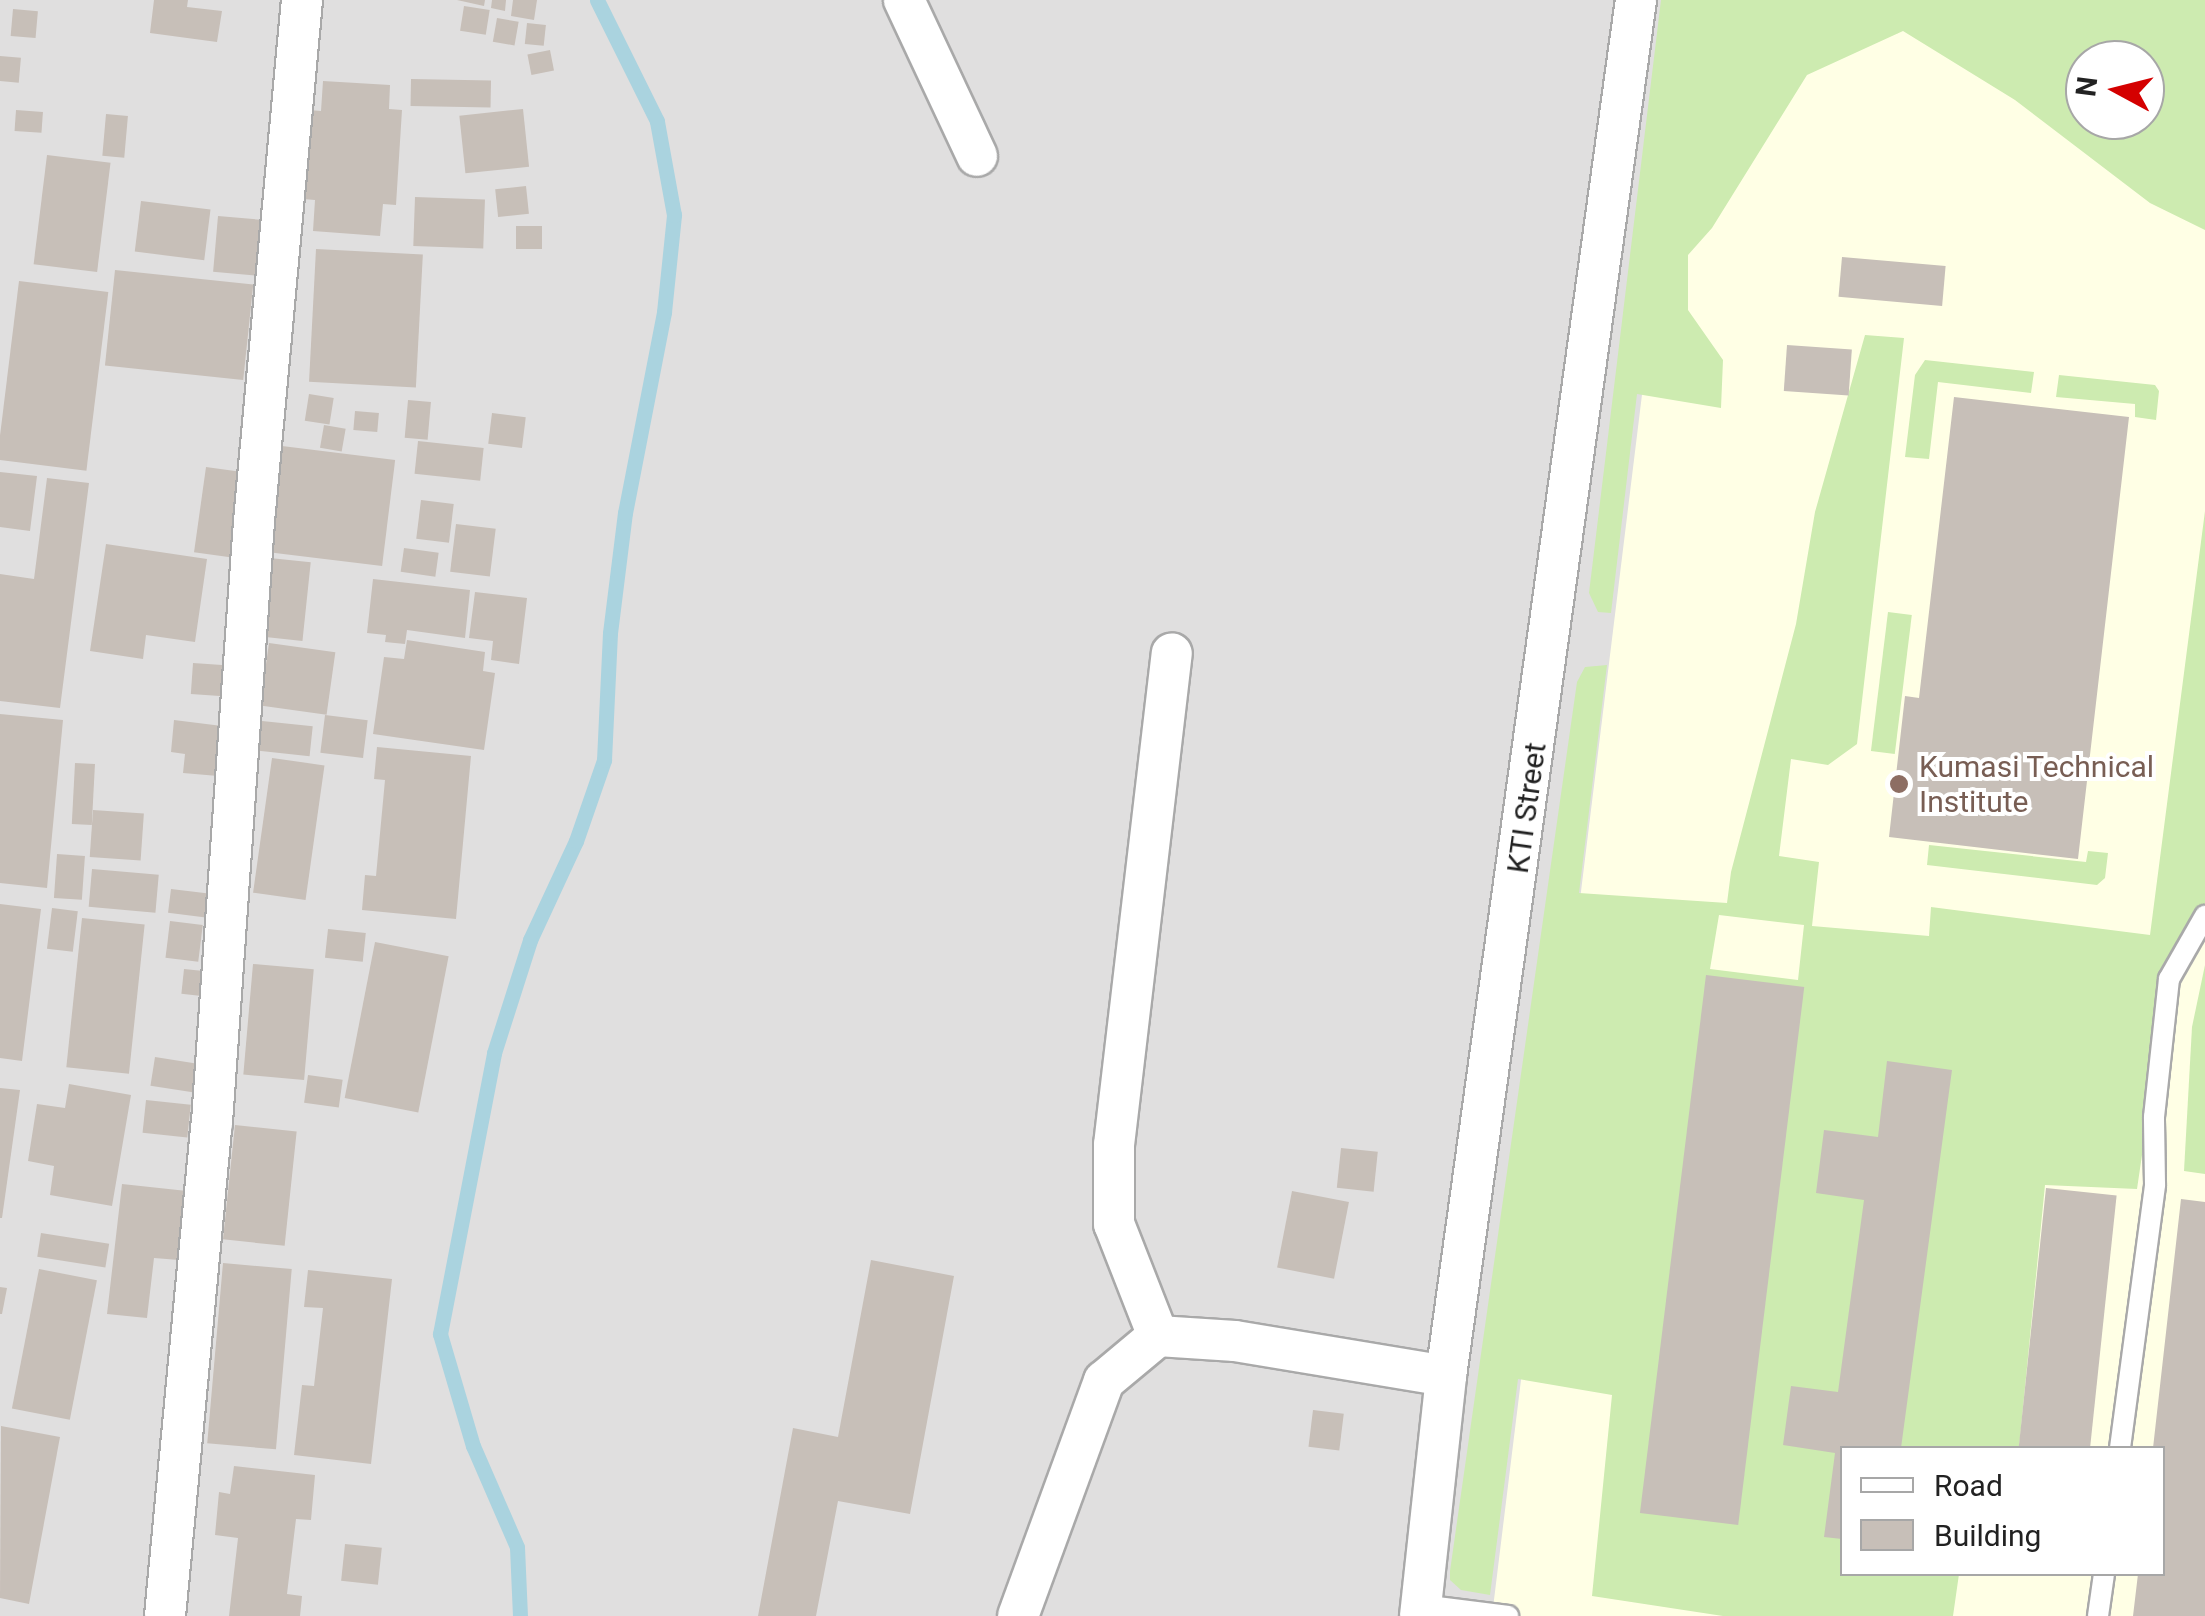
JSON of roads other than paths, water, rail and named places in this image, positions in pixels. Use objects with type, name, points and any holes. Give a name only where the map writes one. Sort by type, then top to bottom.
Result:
[{"type":"street","points":[[165,1616],[212,1122],[254,521],[302,0]]},
{"type":"street","points":[[904,0],[978,156]]},
{"type":"street","name":"KTI Street","points":[[1420,1610],[1446,1376],[1636,0]]},
{"type":"street","points":[[1158,1336],[1114,1224],[1114,1146],[1172,653]]},
{"type":"street","points":[[1018,1616],[1104,1380],[1158,1336],[1235,1341],[1446,1376]]},
{"type":"lane","points":[[2120,1446],[2155,1184],[2154,1117],[2168,979],[2205,916]]},
{"type":"lane","points":[[2098,1616],[2104,1576]]},
{"type":"lane","points":[[1420,1610],[1508,1616]]},
{"type":"waterway","points":[[520,1616],[517,1547],[473,1446],[440,1334],[494,1053],[530,940],[576,841],[604,760],[610,633],[625,513],[664,312],[674,215],[657,121],[597,0]]},
{"type":"place","name":"Kumasi Technical Institute","points":[[1899,784]]}]
